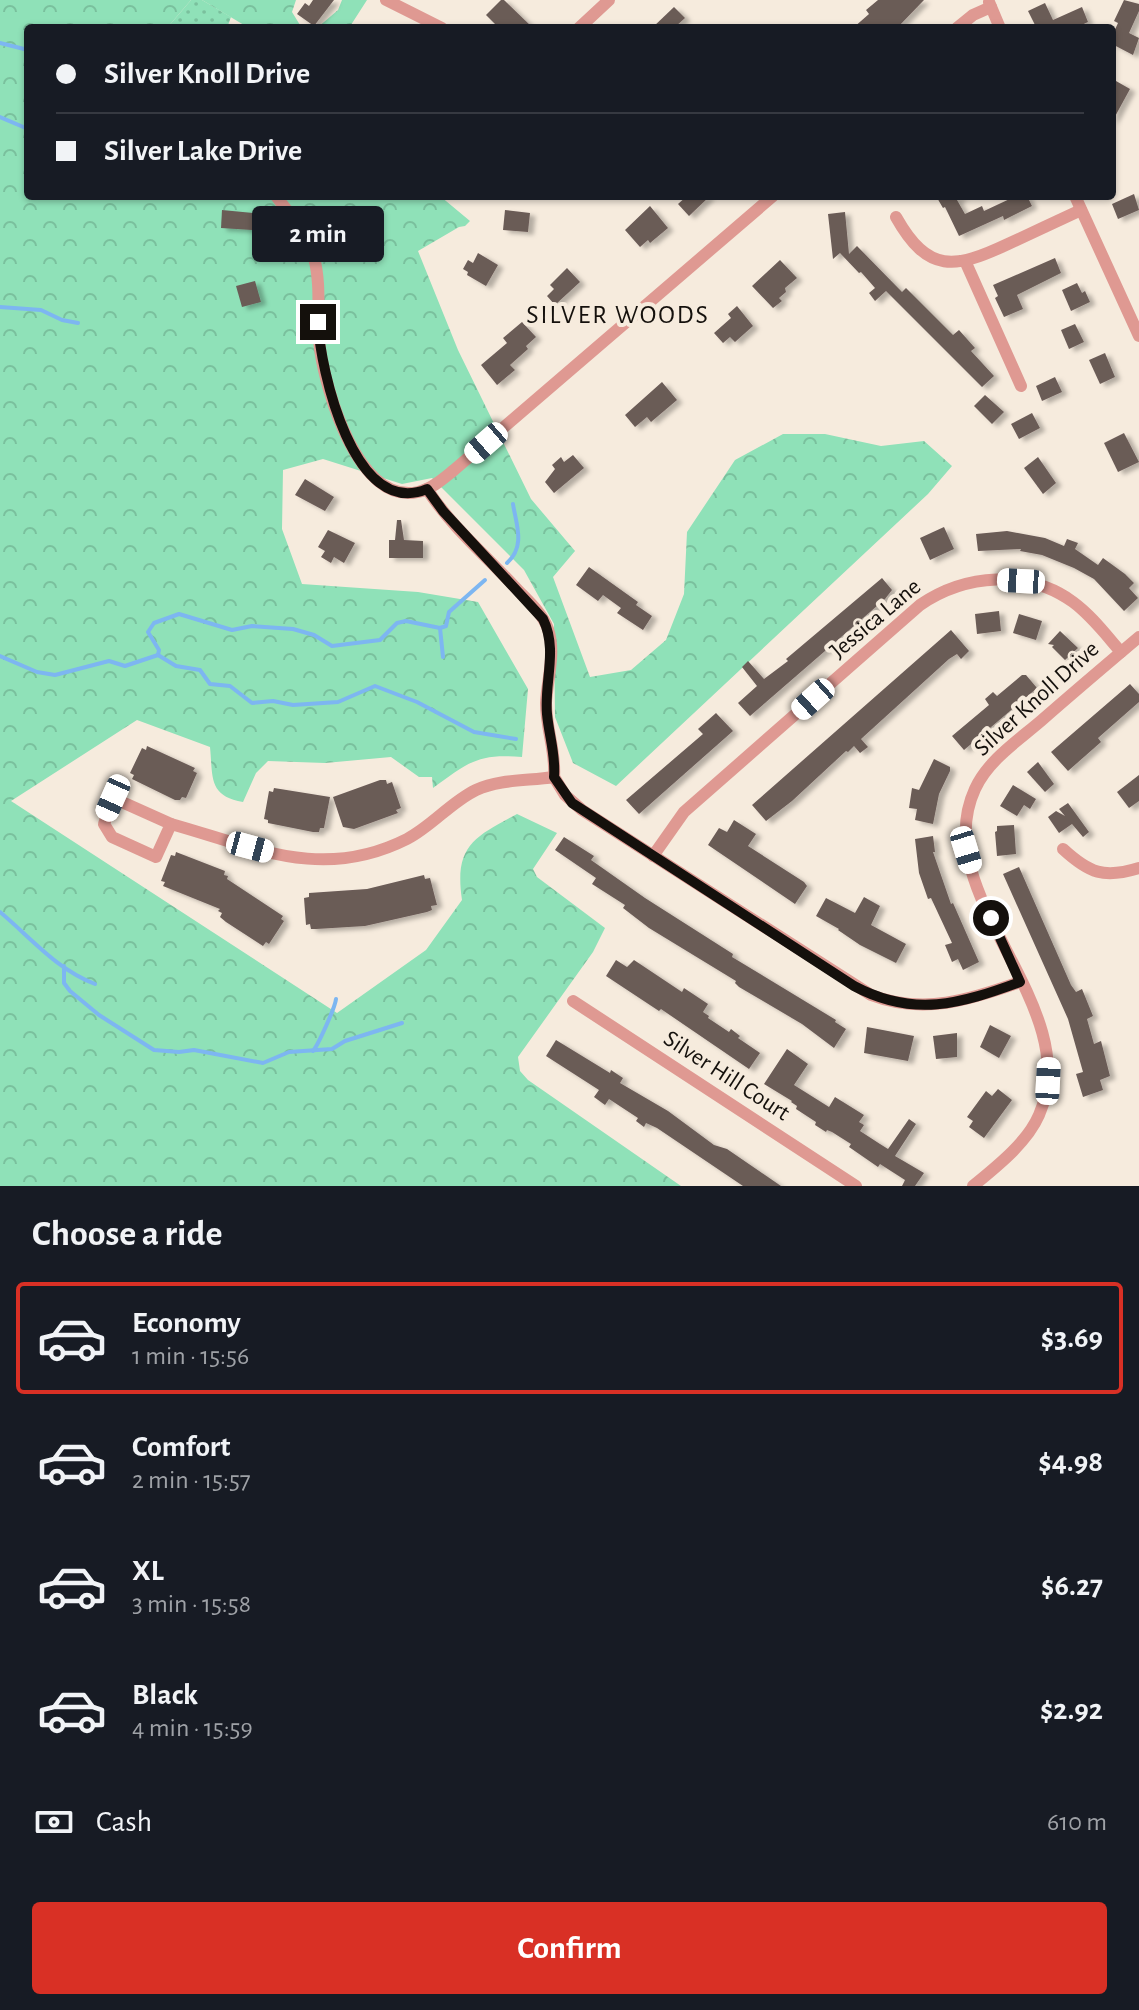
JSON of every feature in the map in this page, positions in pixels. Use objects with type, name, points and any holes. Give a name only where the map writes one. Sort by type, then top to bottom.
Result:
[{"type":"street","points":[[386,0],[434,24]]},
{"type":"street","points":[[583,24],[609,0]]},
{"type":"street","points":[[962,24],[989,3],[998,24]]},
{"type":"street","points":[[279,200],[304,235],[313,255],[318,283],[320,351],[333,404],[347,439],[366,468],[385,486],[408,493],[427,489],[471,456],[768,200]]},
{"type":"street","points":[[1077,200],[1139,336]]},
{"type":"street","points":[[896,217],[907,237],[930,257],[966,263],[1081,210]]},
{"type":"street","points":[[966,263],[1021,386]]},
{"type":"street","points":[[427,489],[443,511],[533,606],[549,631],[551,649],[546,703],[556,759],[554,777],[572,803],[854,986],[884,1000],[910,1005],[947,1004],[1020,982]]},
{"type":"street","name":"Jessica Lane","points":[[653,856],[684,812],[911,612],[936,594],[988,579],[1037,584],[1072,601],[1121,652]]},
{"type":"street","name":"Silver Knoll Drive","points":[[973,1186],[1028,1133],[1038,1117],[1044,1100],[1049,1059],[1044,1037],[982,896],[966,850],[964,825],[970,801],[976,785],[998,758],[1139,637]]},
{"type":"street","points":[[171,824],[156,857],[112,837],[104,818],[113,798],[171,824],[286,857],[345,859],[406,839],[428,827],[478,789],[505,781],[554,777]]},
{"type":"street","points":[[1063,849],[1094,872],[1113,874],[1139,868]]},
{"type":"street","name":"Silver Hill Court","points":[[573,1001],[856,1186]]},
{"type":"green space","points":[[0,0],[191,0],[170,24],[24,24],[24,200],[445,200],[470,221],[418,251],[458,350],[531,499],[575,551],[553,577],[590,677],[631,670],[666,640],[684,594],[687,532],[735,460],[783,434],[825,434],[881,446],[924,441],[952,466],[928,494],[616,786],[573,763],[555,717],[554,624],[524,570],[432,478],[402,484],[323,459],[283,470],[282,529],[302,584],[418,592],[478,602],[528,689],[522,757],[483,758],[455,772],[433,788],[432,777],[419,777],[391,757],[325,763],[268,761],[256,773],[243,802],[224,795],[214,784],[210,747],[137,720],[11,801],[337,1013],[426,950],[462,900],[461,867],[470,845],[479,837],[517,814],[557,833],[533,869],[537,877],[605,928],[593,952],[518,1057],[520,1071],[528,1080],[681,1186],[0,1186]]},
{"type":"green space","points":[[191,0],[202,0],[231,17],[228,24],[170,24]]},
{"type":"green space","points":[[202,0],[296,0],[292,12],[299,24],[242,24]]},
{"type":"green space","points":[[342,0],[367,0],[352,24],[322,24],[338,10]]},
{"type":"building","points":[[313,0],[334,0],[316,24],[297,14],[305,3],[309,6]]},
{"type":"building","points":[[504,0],[529,24],[495,24],[486,15]]},
{"type":"building","points":[[878,0],[924,0],[901,24],[858,24],[869,14],[866,10]]},
{"type":"building","points":[[1124,0],[1139,4],[1129,33],[1139,38],[1133,55],[1116,46],[1118,23],[1114,21]]},
{"type":"building","points":[[1045,3],[1053,20],[1082,7],[1088,22],[1034,24],[1028,11]]},
{"type":"building","points":[[674,7],[685,18],[678,24],[656,24]]},
{"type":"building","points":[[1116,81],[1130,89],[1116,115]]},
{"type":"building","points":[[1134,194],[1139,210],[1118,219],[1112,204]]},
{"type":"building","points":[[682,200],[706,200],[689,216],[678,204]]},
{"type":"building","points":[[938,200],[957,200],[965,214],[982,206],[984,211],[1007,200],[1029,200],[1032,206],[959,236]]},
{"type":"building","points":[[650,206],[668,228],[640,247],[625,230]]},
{"type":"building","points":[[222,210],[253,213],[252,230],[221,228]]},
{"type":"building","points":[[505,210],[530,213],[528,232],[503,230]]},
{"type":"building","points":[[845,212],[849,254],[857,246],[902,292],[906,288],[953,335],[959,330],[975,348],[971,351],[994,376],[982,387],[886,291],[875,301],[869,293],[875,288],[861,272],[840,253],[833,259],[828,214]]},
{"type":"building","points":[[478,253],[498,265],[486,286],[467,275],[468,272],[463,269],[468,260],[473,263]]},
{"type":"building","points":[[1055,258],[1061,273],[1017,295],[1023,309],[1004,317],[993,285]]},
{"type":"building","points":[[780,260],[797,278],[785,288],[786,292],[779,298],[782,301],[773,308],[752,286]]},
{"type":"building","points":[[567,268],[580,282],[555,305],[547,296],[554,289],[550,285]]},
{"type":"building","points":[[255,281],[261,302],[242,307],[236,286]]},
{"type":"building","points":[[1077,283],[1090,302],[1071,311],[1062,290]]},
{"type":"building","points":[[737,306],[753,326],[735,342],[730,337],[723,343],[714,333],[731,318],[728,314]]},
{"type":"building","points":[[522,322],[536,337],[510,365],[515,370],[497,385],[481,365],[507,343],[503,338]]},
{"type":"building","points":[[1075,324],[1084,342],[1069,349],[1061,330]]},
{"type":"building","points":[[1105,353],[1115,377],[1100,384],[1089,360]]},
{"type":"building","points":[[1055,377],[1062,392],[1042,401],[1036,386]]},
{"type":"building","points":[[662,382],[677,400],[651,422],[647,417],[635,427],[625,415]]},
{"type":"building","points":[[985,395],[1004,412],[992,424],[974,406]]},
{"type":"building","points":[[1032,413],[1040,428],[1019,439],[1011,424]]},
{"type":"building","points":[[1124,433],[1139,462],[1118,472],[1104,443]]},
{"type":"building","points":[[573,455],[584,468],[554,493],[545,482],[555,469],[552,465],[561,457],[564,462]]},
{"type":"building","points":[[1038,457],[1056,483],[1043,494],[1024,468]]},
{"type":"building","points":[[305,479],[334,497],[325,511],[295,495]]},
{"type":"building","points":[[397,520],[401,520],[404,540],[423,541],[423,558],[389,558],[389,540],[395,540]]},
{"type":"building","points":[[944,527],[954,549],[930,560],[920,538]]},
{"type":"building","points":[[328,530],[355,543],[344,563],[334,557],[331,563],[321,557],[325,551],[318,547]]},
{"type":"building","points":[[1007,531],[1045,538],[1064,546],[1067,539],[1078,543],[1075,549],[1098,565],[1103,558],[1125,574],[1134,583],[1129,588],[1138,598],[1124,611],[1094,579],[1074,568],[1021,549],[978,551],[976,534]]},
{"type":"building","points":[[589,567],[638,602],[636,605],[652,616],[643,630],[617,613],[621,608],[603,595],[598,601],[576,585]]},
{"type":"building","points":[[882,578],[892,590],[885,599],[750,716],[738,703],[757,686],[742,667],[748,661],[764,679]]},
{"type":"building","points":[[999,611],[1001,631],[977,634],[975,614]]},
{"type":"building","points":[[1019,614],[1042,621],[1036,640],[1013,633]]},
{"type":"building","points":[[951,630],[969,651],[961,659],[957,654],[949,659],[861,739],[868,747],[860,753],[854,746],[846,751],[766,821],[752,805]]},
{"type":"building","points":[[1060,631],[1078,648],[1065,660],[1052,647],[1054,645],[1048,644]]},
{"type":"building","points":[[1026,675],[1037,688],[964,750],[952,736],[989,705],[985,699],[993,692],[997,696]]},
{"type":"building","points":[[1130,684],[1139,694],[1139,702],[1098,738],[1101,742],[1068,771],[1051,752]]},
{"type":"building","points":[[716,713],[733,731],[639,814],[626,800],[703,734],[698,729]]},
{"type":"building","points":[[147,746],[195,768],[193,771],[197,773],[186,798],[175,800],[132,779],[134,775],[130,773],[142,748],[146,750]]},
{"type":"building","points":[[934,759],[950,767],[950,771],[939,794],[933,824],[915,820],[917,809],[909,808],[912,788],[919,790]]},
{"type":"building","points":[[1038,762],[1054,784],[1045,792],[1027,772]]},
{"type":"building","points":[[1139,775],[1139,801],[1129,808],[1117,792]]},
{"type":"building","points":[[386,780],[387,784],[392,782],[401,808],[396,810],[398,813],[354,829],[343,827],[333,797]]},
{"type":"building","points":[[1013,785],[1036,799],[1030,809],[1024,805],[1017,816],[1000,806]]},
{"type":"building","points":[[274,788],[330,797],[324,828],[313,832],[268,823],[264,819],[269,791],[273,792]]},
{"type":"building","points":[[1068,803],[1089,832],[1083,837],[1072,824],[1059,833],[1048,817],[1056,811],[1065,816],[1059,809]]},
{"type":"building","points":[[734,820],[756,834],[748,846],[807,886],[795,904],[708,845],[719,828],[727,832]]},
{"type":"building","points":[[1014,825],[1016,854],[997,856],[997,826]]},
{"type":"building","points":[[933,836],[933,852],[951,904],[979,962],[963,970],[958,959],[952,962],[945,945],[952,943],[931,898],[928,899],[919,873],[915,839]]},
{"type":"building","points":[[564,837],[594,856],[591,860],[645,898],[733,954],[732,957],[836,1020],[846,1029],[834,1048],[802,1024],[739,987],[736,981],[649,928],[623,908],[625,905],[592,884],[596,878],[555,850]]},
{"type":"building","points":[[176,852],[225,871],[227,879],[283,916],[281,919],[284,921],[269,944],[266,942],[263,946],[226,922],[220,917],[220,909],[163,886],[165,882],[161,881],[171,855],[175,856]]},
{"type":"building","points":[[1019,867],[1071,985],[1076,992],[1082,989],[1093,1016],[1087,1019],[1094,1044],[1101,1041],[1110,1076],[1100,1080],[1103,1090],[1083,1097],[1076,1074],[1083,1072],[1068,1019],[1003,874]]},
{"type":"building","points":[[424,875],[425,879],[430,878],[437,905],[431,906],[432,910],[365,926],[311,929],[310,924],[306,925],[304,898],[309,897],[309,893],[367,889]]},
{"type":"building","points":[[864,897],[880,906],[871,925],[906,944],[896,963],[860,945],[816,916],[826,898],[855,913]]},
{"type":"building","points":[[616,960],[627,967],[634,960],[682,992],[684,988],[708,1004],[703,1012],[708,1018],[729,1032],[731,1029],[740,1036],[738,1038],[760,1053],[749,1069],[606,976]]},
{"type":"building","points":[[990,1025],[1011,1036],[999,1058],[980,1047]]},
{"type":"building","points":[[867,1027],[914,1036],[908,1061],[864,1053]]},
{"type":"building","points":[[957,1033],[957,1057],[936,1059],[933,1036]]},
{"type":"building","points":[[556,1040],[610,1073],[611,1070],[623,1078],[620,1083],[781,1186],[743,1186],[657,1128],[646,1123],[644,1127],[636,1121],[638,1118],[609,1099],[605,1105],[594,1097],[599,1090],[546,1056]]},
{"type":"building","points":[[787,1049],[808,1064],[794,1085],[829,1107],[835,1097],[864,1115],[859,1122],[864,1125],[860,1131],[888,1149],[909,1119],[916,1124],[895,1156],[924,1173],[915,1186],[902,1186],[905,1180],[880,1164],[878,1167],[849,1147],[851,1144],[815,1125],[816,1122],[796,1109],[792,1101],[764,1084]]},
{"type":"building","points":[[998,1089],[1012,1100],[984,1138],[969,1127],[973,1121],[967,1117],[986,1091],[992,1096]]},
{"type":"waterway","points":[[0,43],[24,49]]},
{"type":"waterway","points":[[0,117],[24,127]]},
{"type":"waterway","points":[[0,307],[41,310],[62,320],[78,323]]},
{"type":"waterway","points":[[507,563],[518,542],[513,504]]},
{"type":"waterway","points":[[440,628],[446,626],[449,612],[485,580]]},
{"type":"waterway","points":[[440,628],[406,621],[397,623],[380,640],[332,646],[314,635],[293,629],[252,626],[232,630],[179,614],[154,623],[148,632],[159,650],[158,655],[176,666],[200,670],[210,684],[230,686],[252,703],[273,701],[293,705],[338,702],[375,686],[417,702],[474,732],[516,739]]},
{"type":"waterway","points":[[440,628],[443,657]]},
{"type":"waterway","points":[[0,656],[37,672],[55,675],[109,661],[125,666],[158,655]]},
{"type":"waterway","points":[[0,912],[56,961],[95,984]]},
{"type":"waterway","points":[[64,966],[64,983],[70,991],[99,1015],[154,1050],[194,1050],[263,1063],[289,1052],[332,1049],[345,1041],[402,1023]]},
{"type":"waterway","points":[[313,1051],[336,999]]},
{"type":"district","name":"SILVER WOODS","points":[[618,314]]},
{"type":"route","points":[[318,322],[320,351],[333,404],[347,439],[366,468],[393,490],[408,493],[427,489],[443,511],[543,619],[549,631],[551,649],[546,703],[556,759],[554,777],[572,803],[854,986],[884,1000],[926,1006],[957,1002],[1020,982],[991,918]]}]
